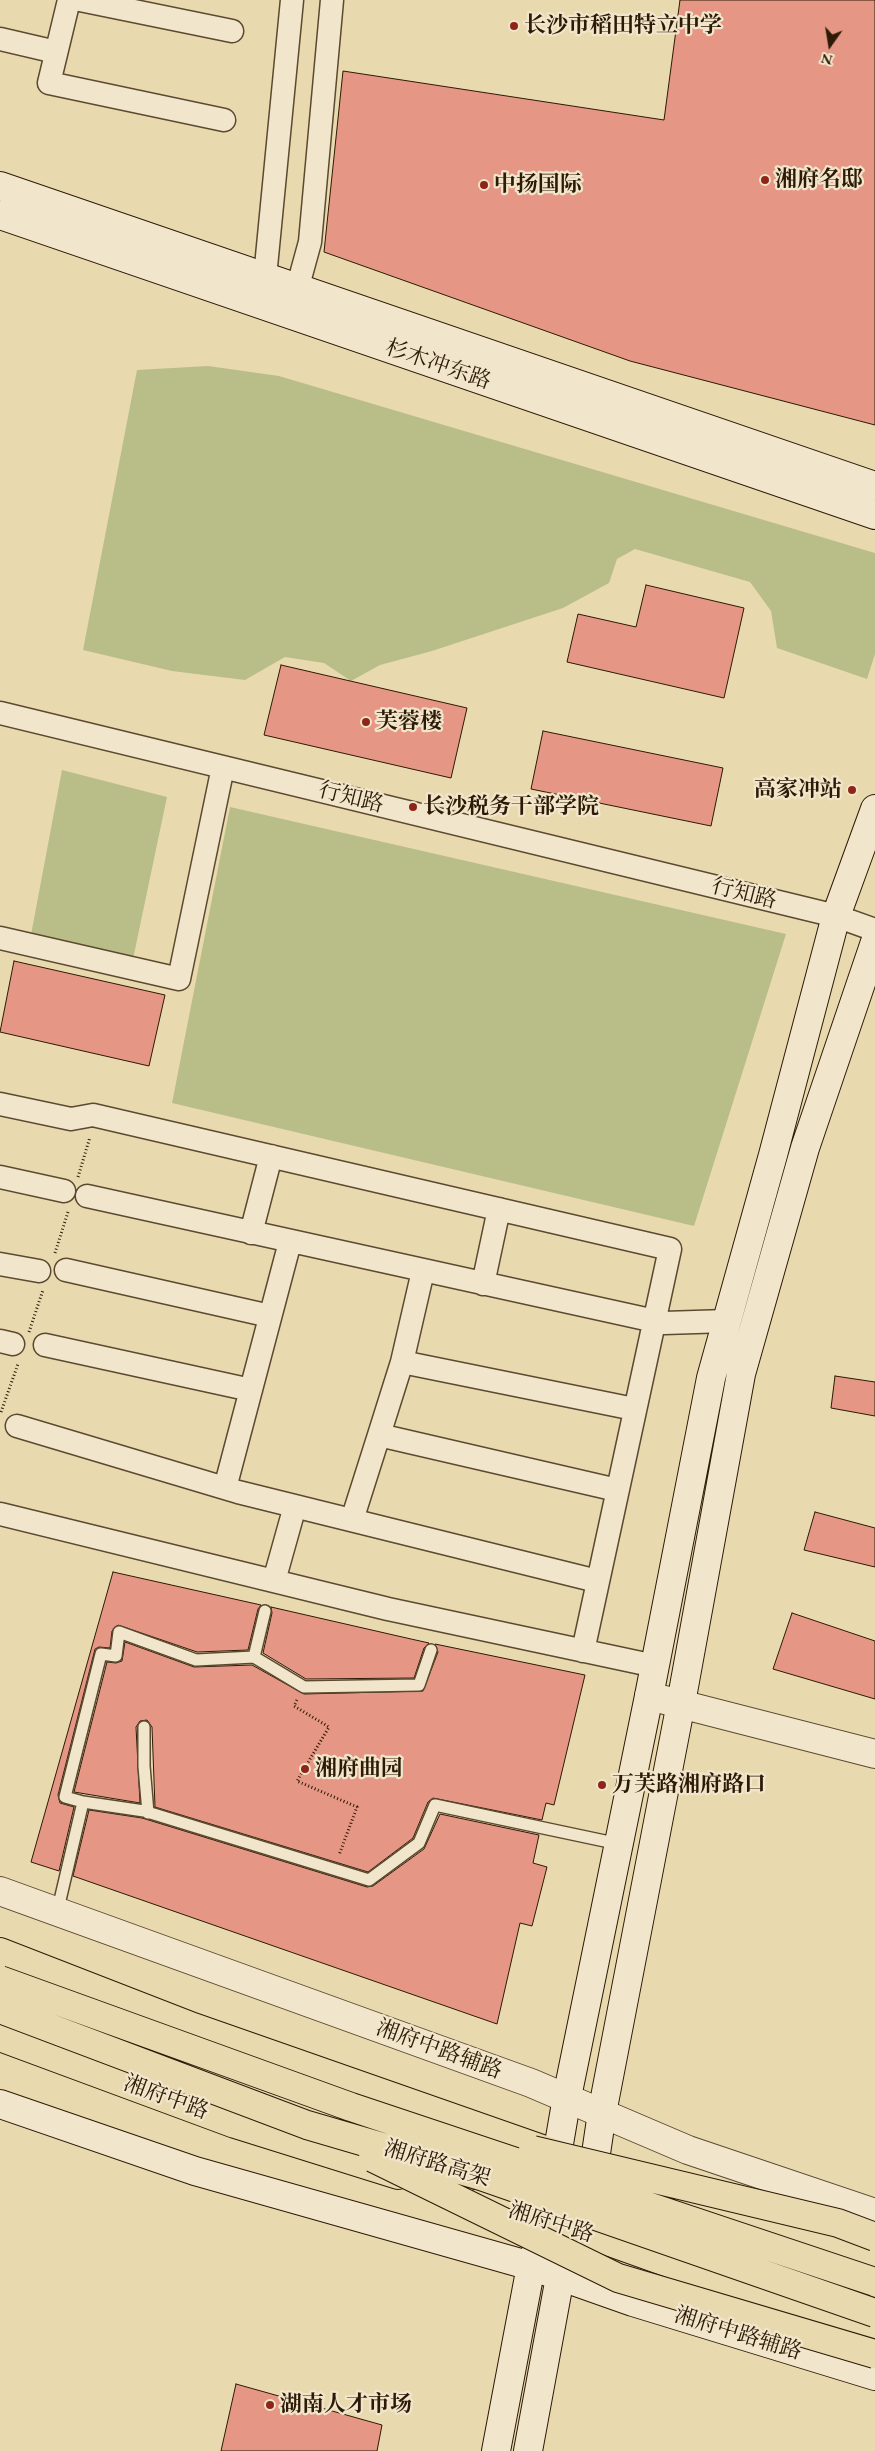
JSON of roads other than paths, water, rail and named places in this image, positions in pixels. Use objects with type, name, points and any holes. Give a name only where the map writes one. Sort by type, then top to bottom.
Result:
[{"type":"main road","name":"杉木冲东路","points":[[0,186],[875,486]]},
{"type":"main road","name":"杉木冲东路","points":[[0,215],[875,515]]},
{"type":"main road","points":[[496,2451],[531,2266],[546,2222],[567,2097],[712,1378],[836,916],[875,809]]},
{"type":"main road","points":[[528,2451],[560,2277],[585,2233],[602,2113],[681,1703],[741,1374],[805,1148],[875,942]]},
{"type":"main road","points":[[649,1696],[875,1754]]},
{"type":"main road","name":"湘府中路辅路","points":[[0,1892],[567,2097],[688,2150],[875,2213]]},
{"type":"main road","points":[[0,1952],[193,2027],[593,2167],[875,2245]]},
{"type":"main road","name":"湘府路高架","points":[[0,1980],[351,2107],[875,2282]]},
{"type":"main road","name":"湘府路高架","points":[[0,2010],[307,2125],[481,2176],[875,2312]]},
{"type":"main road","name":"湘府中路","points":[[0,2037],[235,2124],[585,2233],[725,2283],[875,2332]]},
{"type":"main road","name":"湘府中路辅路","points":[[0,2104],[195,2171],[531,2266],[634,2302],[875,2376]]},
{"type":"main road","points":[[351,2107],[838,2223],[875,2237]]},
{"type":"main road","points":[[307,2125],[618,2278],[875,2354]]},
{"type":"street","points":[[69,0],[49,83],[224,120]]},
{"type":"street","points":[[80,0],[232,31]]},
{"type":"street","points":[[256,302],[265,277],[292,0]]},
{"type":"street","points":[[290,314],[310,242],[332,0]]},
{"type":"street","points":[[0,39],[56,52]]},
{"type":"street","name":"行知路","points":[[0,713],[836,916],[875,930]]},
{"type":"street","points":[[0,938],[179,979],[223,767]]},
{"type":"street","points":[[0,1104],[71,1119],[93,1115],[670,1249],[582,1650]]},
{"type":"street","points":[[251,1233],[271,1156]]},
{"type":"street","points":[[0,1177],[64,1191]]},
{"type":"street","points":[[87,1196],[664,1323],[727,1321]]},
{"type":"street","points":[[484,1284],[499,1209]]},
{"type":"street","points":[[225,1488],[290,1242]]},
{"type":"street","points":[[0,1264],[38,1271]]},
{"type":"street","points":[[66,1270],[270,1316]]},
{"type":"street","points":[[352,1520],[402,1362],[423,1271]]},
{"type":"street","points":[[45,1345],[251,1390]]},
{"type":"street","points":[[402,1362],[634,1409]]},
{"type":"street","points":[[17,1426],[225,1488],[597,1581]]},
{"type":"street","points":[[379,1435],[617,1490]]},
{"type":"street","points":[[274,1581],[295,1506]]},
{"type":"street","points":[[0,1514],[388,1609],[655,1666]]},
{"type":"lane","points":[[254,1657],[266,1611]]},
{"type":"lane","points":[[431,1650],[420,1685],[304,1687],[254,1657],[196,1660],[119,1632],[116,1656],[101,1654],[65,1797],[83,1802],[148,1813],[369,1880],[418,1843],[435,1804],[619,1844]]},
{"type":"lane","points":[[144,1727],[144,1766],[148,1813]]},
{"type":"lane","points":[[57,1913],[83,1802]]},
{"type":"place","name":"长沙市稻田特立中学","points":[[514,26]]},
{"type":"place","name":"湘府名邸","points":[[765,180]]},
{"type":"place","name":"中扬国际","points":[[484,185]]},
{"type":"place","name":"芙蓉楼","points":[[366,722]]},
{"type":"place","name":"高家冲站","points":[[852,790]]},
{"type":"place","name":"长沙税务干部学院","points":[[413,807]]},
{"type":"place","name":"湘府曲园","points":[[305,1769]]},
{"type":"place","name":"万芙路湘府路口","points":[[602,1785]]},
{"type":"place","name":"湖南人才市场","points":[[270,2405]]}]
